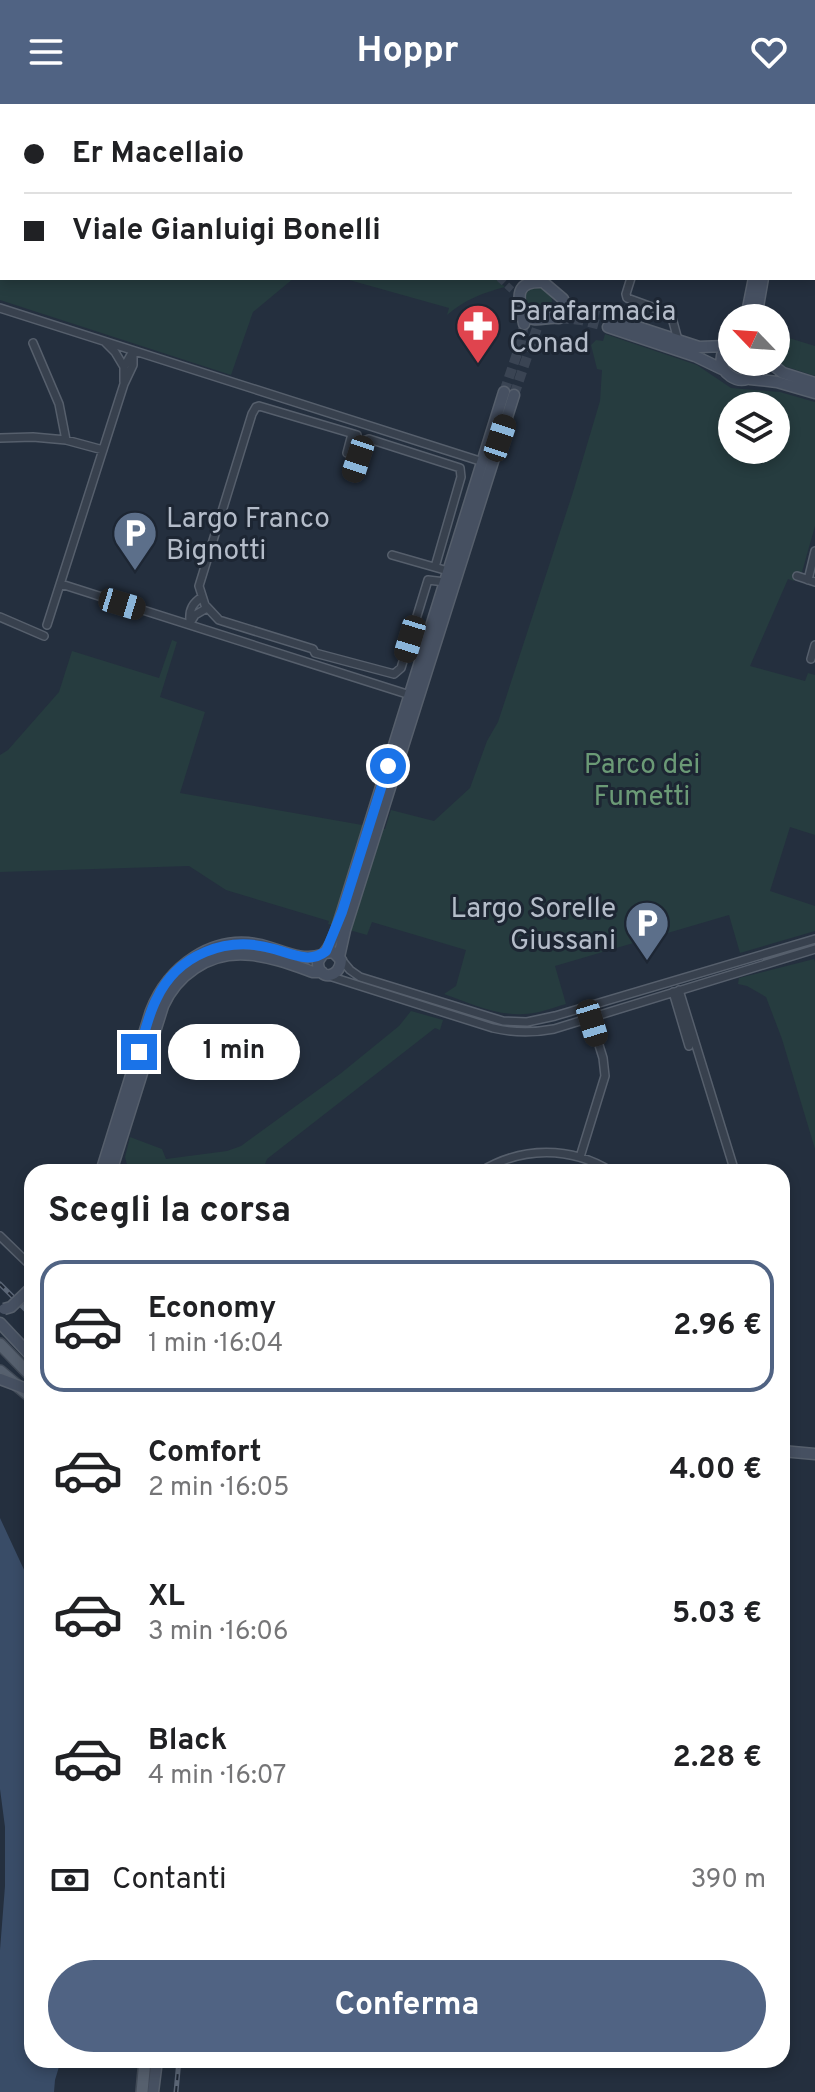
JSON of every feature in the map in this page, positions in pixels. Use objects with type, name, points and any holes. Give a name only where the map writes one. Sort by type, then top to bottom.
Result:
[{"type":"main road","points":[[0,1344],[24,1369]]},
{"type":"main road","points":[[0,1371],[24,1391]]},
{"type":"main road","points":[[142,2092],[144,2068]]},
{"type":"street","points":[[630,280],[627,298],[671,314],[678,340]]},
{"type":"street","points":[[749,304],[754,280]]},
{"type":"street","points":[[758,304],[763,280]]},
{"type":"street","points":[[553,290],[557,304],[546,321],[523,318],[516,296],[525,283],[547,284],[563,299]]},
{"type":"street","points":[[0,308],[483,462]]},
{"type":"street","points":[[718,346],[701,348],[609,323],[718,367]]},
{"type":"street","points":[[104,341],[128,368]]},
{"type":"street","points":[[33,343],[59,404],[66,440]]},
{"type":"street","points":[[47,625],[133,351]]},
{"type":"street","points":[[128,368],[151,357]]},
{"type":"street","points":[[790,375],[815,383]]},
{"type":"street","points":[[731,376],[734,379],[777,382],[815,393]]},
{"type":"street","points":[[748,379],[752,376]]},
{"type":"street","points":[[324,974],[338,972],[341,964],[341,929],[374,826],[509,393],[483,462],[447,576],[374,826]]},
{"type":"street","points":[[349,453],[352,434],[256,407],[199,586],[207,608],[219,620],[313,649],[315,653],[394,674],[401,668],[428,580],[447,576]]},
{"type":"street","points":[[0,438],[66,440],[103,450]]},
{"type":"street","points":[[352,476],[364,441],[369,439],[460,468],[461,477],[435,567]]},
{"type":"street","points":[[797,576],[811,581],[815,551]]},
{"type":"street","points":[[392,555],[435,567],[447,576]]},
{"type":"street","points":[[61,584],[410,695]]},
{"type":"street","points":[[190,623],[192,605],[202,597]]},
{"type":"street","points":[[190,623],[207,608]]},
{"type":"street","points":[[1,620],[44,636]]},
{"type":"street","points":[[811,659],[815,645]]},
{"type":"street","points":[[324,974],[318,963],[341,929]]},
{"type":"street","points":[[103,1164],[159,994],[175,972],[206,951],[234,944],[260,945],[303,958],[333,952],[360,977],[503,1021],[521,1023],[815,939]]},
{"type":"street","points":[[114,1164],[163,1006],[181,979],[207,961],[234,953],[261,955],[505,1031],[521,1032],[544,1031],[815,949]]},
{"type":"street","points":[[676,991],[689,1046]]},
{"type":"street","points":[[676,991],[732,1164]]},
{"type":"street","points":[[580,1157],[599,1101],[605,1069],[587,1006]]},
{"type":"street","points":[[495,1164],[529,1153],[557,1152],[595,1164]]},
{"type":"street","points":[[0,1236],[24,1259]]},
{"type":"street","points":[[2,1308],[11,1307],[24,1295]]},
{"type":"street","points":[[0,1323],[24,1348]]},
{"type":"street","points":[[0,1379],[24,1388]]},
{"type":"street","points":[[790,1452],[815,1454]]},
{"type":"street","points":[[153,2092],[156,2068]]},
{"type":"green space","points":[[0,280],[292,280],[253,312],[231,375],[0,300]]},
{"type":"green space","points":[[349,280],[497,280],[505,287],[475,297],[447,315],[449,308]]},
{"type":"green space","points":[[538,287],[548,291],[552,301],[548,311],[538,315],[528,311],[524,301],[528,291]]},
{"type":"green space","name":"Parco dei Fumetti","points":[[605,334],[697,365],[731,388],[780,392],[718,392],[718,464],[790,464],[790,395],[815,402],[815,526],[802,572],[797,572],[794,581],[788,579],[750,666],[805,681],[808,673],[815,675],[815,835],[790,827],[770,891],[815,906],[815,931],[740,953],[729,915],[555,966],[566,1004],[534,1013],[513,1014],[482,1008],[444,994],[456,986],[466,950],[372,922],[367,935],[328,924],[329,921],[226,890],[189,866],[0,872],[0,755],[8,750],[59,692],[72,651],[159,678],[172,640],[177,642],[160,697],[205,712],[180,793],[385,829],[391,810],[434,821],[470,788],[487,741],[498,722],[600,401],[602,370],[597,369],[591,345],[596,340],[603,341]]},
{"type":"green space","points":[[790,338],[815,346],[815,376],[790,368]]},
{"type":"green space","points":[[814,959],[815,1149],[766,997],[738,984],[739,978]]},
{"type":"green space","points":[[411,1011],[443,1020],[440,1030],[435,1028],[267,1159],[265,1164],[127,1164],[125,1157],[130,1137],[162,1149],[166,1159],[227,1151],[241,1146],[340,1074],[399,1026]]},
{"type":"water","points":[[0,1518],[24,1570],[24,2068],[59,2068],[54,2092],[0,2092],[0,1950],[5,1827],[0,1789]]},
{"type":"tunnel","points":[[501,280],[513,291]]},
{"type":"tunnel","points":[[563,299],[582,311],[610,318]]},
{"type":"tunnel","points":[[559,318],[608,327]]},
{"type":"tunnel","points":[[504,392],[524,324]]},
{"type":"tunnel","points":[[514,395],[537,328]]},
{"type":"railway","points":[[0,1284],[24,1308]]},
{"type":"railway","points":[[176,2092],[178,2068]]},
{"type":"place","name":"Parafarmacia Conad","points":[[478,365]]},
{"type":"place","name":"Largo Franco Bignotti","points":[[135,572]]},
{"type":"place","name":"Largo Sorelle Giussani","points":[[647,962]]},
{"type":"route","points":[[139,1052],[159,994],[168,979],[197,955],[229,944],[243,943],[303,958],[316,957],[326,951],[342,912],[388,766]]}]
